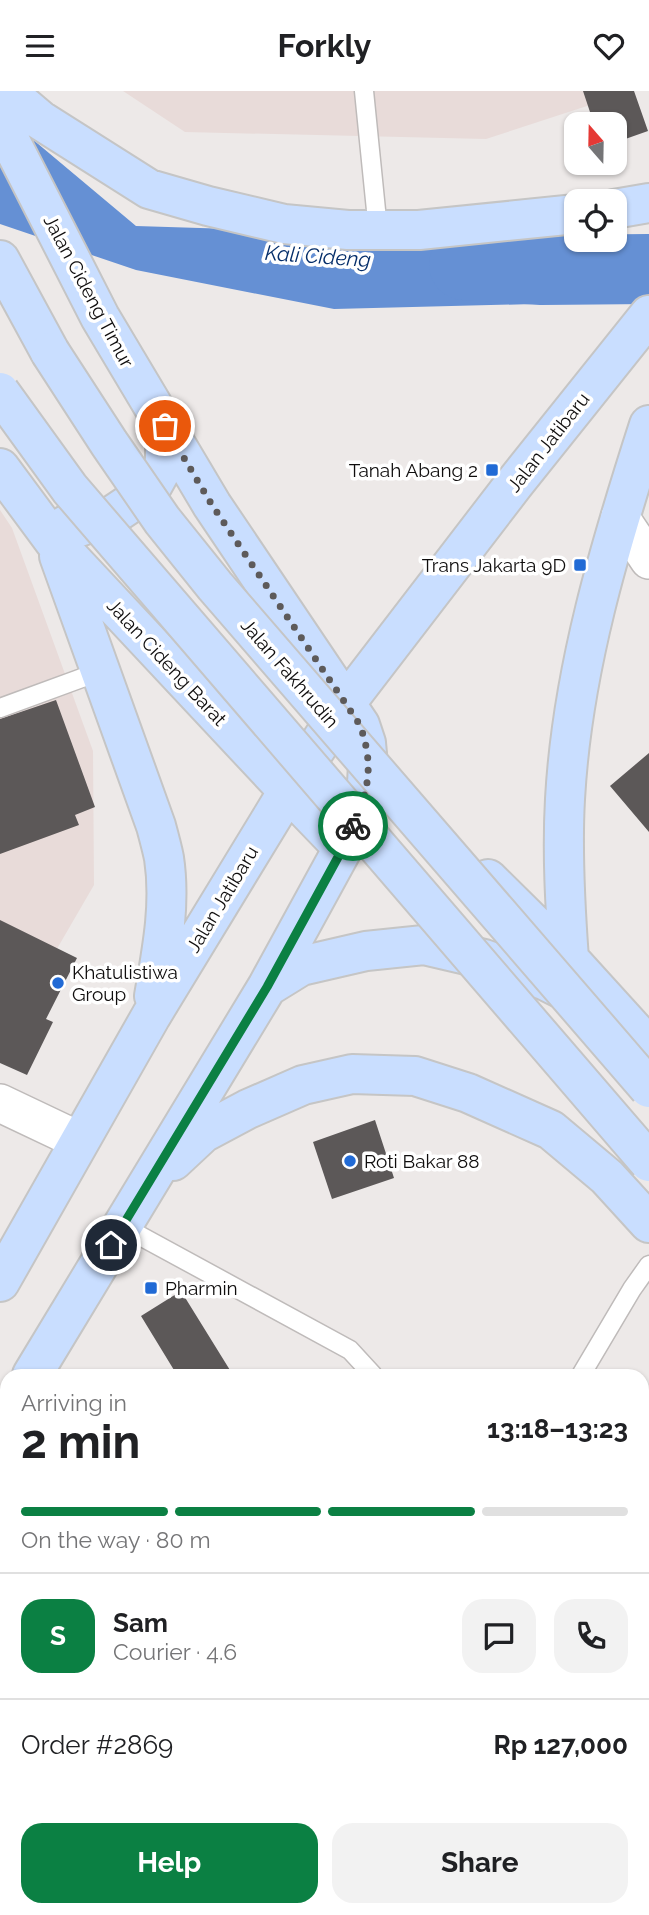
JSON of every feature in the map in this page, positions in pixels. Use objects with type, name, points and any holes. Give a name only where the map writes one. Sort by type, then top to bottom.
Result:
[{"type":"main road","points":[[6,91],[40,120],[149,189],[284,224],[348,230],[419,230],[564,215]]},
{"type":"main road","name":"Jalan Cideng Timur","points":[[0,121],[100,317],[212,505],[346,703]]},
{"type":"main road","points":[[627,207],[649,203]]},
{"type":"main road","name":"Jalan Fakhrudin","points":[[0,260],[50,352],[109,443],[170,529],[215,586],[649,1088]]},
{"type":"main road","name":"Jalan Jatibaru","points":[[0,1282],[151,1016],[288,791],[346,703],[514,484],[649,315]]},
{"type":"main road","points":[[0,392],[70,489],[649,1161]]},
{"type":"main road","points":[[569,959],[563,874],[565,798],[575,703],[620,517],[649,425]]},
{"type":"main road","points":[[151,1016],[164,938],[164,859],[156,826],[101,670],[46,530],[79,527],[113,515],[150,491],[165,463],[165,426]]},
{"type":"main road","name":"Jalan Cideng Barat","points":[[0,468],[46,530],[343,848]]},
{"type":"main road","points":[[36,1369],[267,987],[343,848],[365,799],[368,765],[366,743],[360,725],[346,703]]},
{"type":"main road","points":[[288,791],[302,797],[332,803],[387,799],[407,805],[423,814],[569,959],[637,1033]]},
{"type":"main road","points":[[267,987],[301,966],[366,951],[424,944],[484,959],[544,980],[637,1033]]},
{"type":"main road","points":[[146,1187],[203,1133],[303,1084],[352,1074],[415,1076],[468,1093],[551,1130],[607,1177],[649,1223]]},
{"type":"main road","points":[[0,1226],[53,1187]]},
{"type":"street","points":[[620,517],[649,561]]},
{"type":"street","points":[[0,1103],[80,1141]]},
{"type":"lane","points":[[364,91],[378,230]]},
{"type":"lane","points":[[0,708],[101,670]]},
{"type":"lane","points":[[122,1226],[350,1350],[367,1369]]},
{"type":"lane","points":[[585,1369],[649,1265]]},
{"type":"shaded area","points":[[123,91],[633,91],[486,139],[185,132]]},
{"type":"shaded area","points":[[0,510],[12,528],[93,751],[94,885],[0,1047]]},
{"type":"water","points":[[0,112],[136,226],[564,239],[564,252],[576,252],[533,304],[334,309],[136,270],[0,224]]},
{"type":"building","points":[[583,91],[634,91],[648,131],[627,138],[627,112],[590,112]]},
{"type":"building","points":[[56,700],[95,807],[75,815],[79,825],[0,854],[0,719]]},
{"type":"building","points":[[649,753],[649,832],[610,786]]},
{"type":"building","points":[[0,920],[77,958],[46,1019],[53,1022],[27,1075],[0,1063]]},
{"type":"building","points":[[375,1120],[394,1178],[332,1199],[313,1142]]},
{"type":"building","points":[[181,1291],[229,1369],[173,1369],[141,1316]]},
{"type":"waterway","name":"Kali Cideng","points":[[464,265],[542,270],[649,269]]},
{"type":"way so far","points":[[165,426],[212,505],[360,725],[366,743],[368,783],[365,799],[353,826]]},
{"type":"place","name":"Tanah Abang 2","points":[[492,470]]},
{"type":"place","name":"Trans Jakarta 9D","points":[[580,565]]},
{"type":"place","name":"Khatulistiwa Group","points":[[58,983]]},
{"type":"place","name":"Roti Bakar 88","points":[[350,1161]]},
{"type":"place","name":"Pharmin","points":[[151,1288]]},
{"type":"route","points":[[111,1245],[267,987],[353,826]]}]
